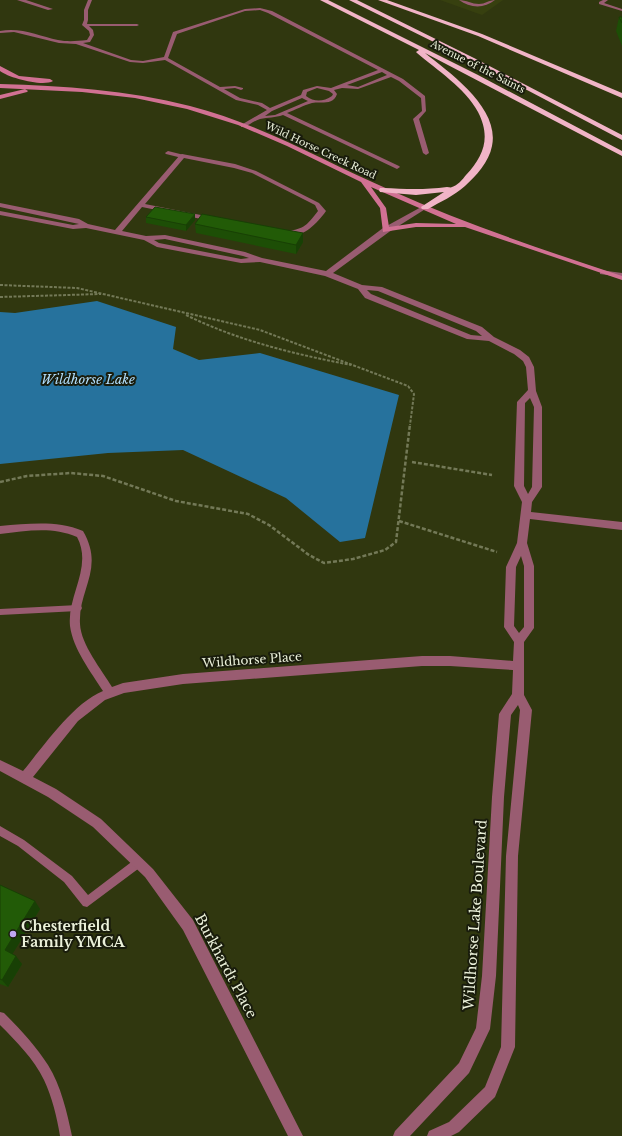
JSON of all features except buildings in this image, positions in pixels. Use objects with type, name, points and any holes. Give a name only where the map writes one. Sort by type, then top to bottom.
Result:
[{"type":"highway","name":"Avenue of the Saints","points":[[322,0],[399,36],[500,88],[622,154]]},
{"type":"highway","name":"Avenue of the Saints","points":[[352,0],[494,70],[622,138]]},
{"type":"highway","points":[[381,0],[480,35],[622,96]]},
{"type":"highway","points":[[399,36],[460,86],[477,104],[484,115],[489,133],[486,151],[477,168],[460,186],[425,207]]},
{"type":"highway","points":[[383,190],[417,193],[431,192],[460,186]]},
{"type":"main road","points":[[0,68],[4,72],[16,77],[105,87],[116,93]]},
{"type":"main road","name":"Wild Horse Creek Road","points":[[0,86],[53,87],[116,93],[191,108],[243,126],[289,145],[364,182],[468,226],[622,278]]},
{"type":"main road","points":[[0,97],[22,91],[53,87]]},
{"type":"main road","points":[[364,182],[383,208],[386,230],[416,225],[468,226]]},
{"type":"street","points":[[20,0],[50,9]]},
{"type":"street","points":[[118,232],[182,156],[235,166],[254,172],[317,204],[322,211],[303,231],[292,234],[278,233]]},
{"type":"street","points":[[0,205],[79,221],[86,226]]},
{"type":"street","points":[[140,205],[221,221]]},
{"type":"street","points":[[327,274],[386,230],[425,207]]},
{"type":"street","points":[[0,213],[73,227],[86,226],[146,238],[172,239],[245,254],[260,260],[327,274],[361,287],[379,289],[479,329],[491,339],[517,352],[526,359],[530,367],[532,391],[538,407],[537,487],[527,502],[522,543],[511,567],[510,627],[519,641],[518,695],[526,710],[512,856],[508,1047],[490,1092],[454,1127],[434,1136]]},
{"type":"street","points":[[603,272],[622,274]]},
{"type":"street","points":[[527,502],[519,486],[521,402],[532,391]]},
{"type":"street","points":[[525,515],[622,526]]},
{"type":"street","points":[[0,530],[54,526],[70,529],[80,534],[87,552],[85,578],[75,626],[86,654],[110,693]]},
{"type":"street","points":[[519,641],[529,628],[528,566],[522,543]]},
{"type":"street","name":"Wildhorse Place","points":[[25,778],[74,718],[101,697],[123,688],[183,679],[422,661],[450,661],[519,666]]},
{"type":"street","name":"Wildhorse Lake Boulevard","points":[[400,1136],[464,1068],[483,1029],[489,976],[498,797],[505,714],[518,695]]},
{"type":"street","name":"Burkhardt Place","points":[[0,765],[52,793],[96,823],[149,873],[188,925],[296,1136]]},
{"type":"lane","points":[[84,25],[86,20],[86,10],[90,0]]},
{"type":"lane","points":[[465,1],[478,6],[484,6],[493,0]]},
{"type":"lane","points":[[606,0],[600,3],[622,10]]},
{"type":"lane","points":[[166,58],[175,33],[245,10],[260,9],[283,18],[401,80],[423,97],[424,111],[416,119],[426,153]]},
{"type":"lane","points":[[84,25],[137,25]]},
{"type":"lane","points":[[0,32],[15,31],[62,43],[78,43],[88,41],[92,35],[91,30],[84,25]]},
{"type":"lane","points":[[78,43],[130,61],[143,62],[166,58],[238,99],[250,100],[270,110]]},
{"type":"lane","points":[[331,90],[382,70]]},
{"type":"lane","points":[[340,86],[358,88],[391,75]]},
{"type":"lane","points":[[220,88],[235,87],[241,89]]},
{"type":"lane","points":[[243,126],[270,110],[303,96],[304,91],[312,88],[322,87],[331,90],[335,94],[332,99],[323,102],[313,102],[276,116],[258,118]]},
{"type":"lane","points":[[303,96],[313,102]]},
{"type":"lane","points":[[283,113],[397,167]]},
{"type":"lane","points":[[168,153],[182,156]]},
{"type":"lane","points":[[0,612],[78,608]]},
{"type":"lane","points":[[0,830],[21,843],[68,879],[87,902],[138,863]]},
{"type":"lane","points":[[0,1017],[20,1038],[44,1070],[62,1114],[66,1136]]},
{"type":"path","points":[[0,285],[77,288],[260,330],[408,386],[414,394],[396,542],[385,550],[353,559],[324,563],[309,555],[269,525],[248,514],[176,501],[103,476],[71,473],[27,476],[0,482]]},
{"type":"path","points":[[0,297],[105,294]]},
{"type":"path","points":[[182,313],[198,322],[271,348],[356,366]]},
{"type":"path","points":[[412,462],[492,475]]},
{"type":"path","points":[[399,521],[497,552]]},
{"type":"shaded area","points":[[440,0],[503,0],[482,15]]},
{"type":"water","name":"Wildhorse Lake","points":[[97,301],[176,327],[173,349],[199,360],[260,353],[399,395],[365,538],[340,542],[286,498],[183,450],[108,453],[0,464],[0,312],[15,313]]},
{"type":"place","name":"Chesterfield Family YMCA","points":[[13,934]]}]
